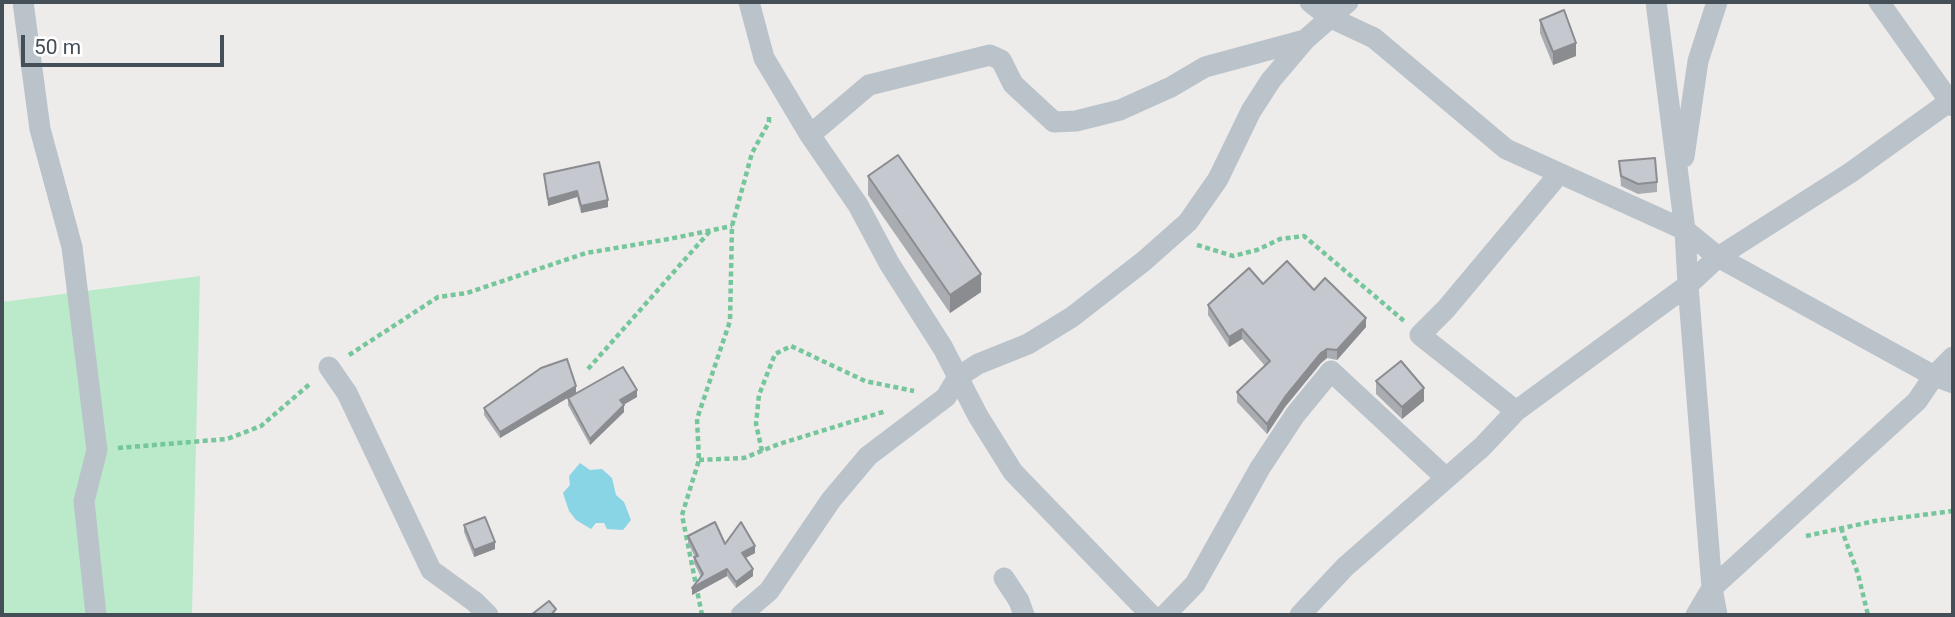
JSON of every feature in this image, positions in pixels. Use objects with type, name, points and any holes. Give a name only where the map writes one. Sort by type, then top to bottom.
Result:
[{"type":"street","points":[[23,2],[40,129],[72,247],[97,450],[84,502],[96,615]]},
{"type":"street","points":[[749,2],[764,58],[810,135],[858,205],[889,263],[943,348],[978,416],[1013,472],[1151,615]]},
{"type":"street","points":[[1310,2],[1329,17],[1374,38],[1506,149],[1685,230],[1718,257],[1943,380]]},
{"type":"street","points":[[741,615],[769,591],[831,500],[868,456],[946,397],[958,377],[978,364],[1028,344],[1049,332],[1112,287],[1172,237],[1202,204],[1218,179],[1251,111],[1271,80],[1305,40],[1348,2]]},
{"type":"street","points":[[1656,2],[1685,230],[1717,615]]},
{"type":"street","points":[[1679,178],[1698,61],[1717,2]]},
{"type":"street","points":[[1300,615],[1345,567],[1482,447],[1516,411],[1688,285],[1718,257],[1850,173],[1952,102],[1879,2]]},
{"type":"street","points":[[810,135],[869,85],[990,55],[1001,60],[1013,84],[1054,122],[1065,122],[1120,110],[1171,87],[1205,67],[1305,40]]},
{"type":"street","points":[[1516,411],[1420,335],[1446,309],[1559,174]]},
{"type":"street","points":[[1696,615],[1713,588],[1943,380],[1953,357]]},
{"type":"street","points":[[330,368],[347,393],[430,570],[475,602],[488,615]]},
{"type":"street","points":[[1165,615],[1195,584],[1260,468],[1294,415],[1331,371],[1446,478]]},
{"type":"street","points":[[1004,578],[1019,601],[1024,615]]},
{"type":"path","points":[[702,615],[682,515],[699,460],[697,419],[730,321],[732,226],[752,153],[769,122],[768,109]]},
{"type":"path","points":[[97,450],[227,439],[261,426],[330,368],[438,298],[467,293],[586,253],[732,226]]},
{"type":"path","points":[[588,369],[710,230]]},
{"type":"path","points":[[1172,237],[1233,256],[1258,250],[1280,239],[1304,236],[1420,335]]},
{"type":"path","points":[[762,450],[756,424],[759,395],[775,355],[791,346],[865,381],[946,397]]},
{"type":"path","points":[[699,460],[744,458],[876,412],[888,411]]},
{"type":"path","points":[[1801,537],[1875,521],[1953,511]]},
{"type":"path","points":[[1841,528],[1858,574],[1868,615]]},
{"type":"green space","points":[[200,276],[192,615],[2,615],[2,302]]},
{"type":"water","points":[[580,463],[590,470],[602,469],[612,478],[616,495],[624,502],[631,520],[623,530],[607,529],[604,523],[596,523],[591,529],[576,520],[569,511],[563,493],[570,485],[569,476]]},
{"type":"building","points":[[1564,10],[1576,43],[1553,52],[1540,20]]},
{"type":"building","points":[[898,155],[981,274],[950,295],[868,176]]},
{"type":"building","points":[[1655,158],[1657,182],[1638,184],[1621,176],[1619,161]]},
{"type":"building","points":[[599,162],[608,200],[581,206],[577,191],[548,199],[544,174]]},
{"type":"building","points":[[1287,261],[1314,290],[1325,278],[1366,318],[1337,350],[1327,349],[1321,353],[1267,424],[1237,392],[1270,361],[1242,329],[1229,337],[1208,305],[1249,268],[1263,284]]},
{"type":"building","points":[[567,359],[576,386],[500,432],[484,408],[541,368]]},
{"type":"building","points":[[1401,361],[1424,388],[1402,407],[1376,381]]},
{"type":"building","points":[[623,367],[637,390],[620,400],[624,405],[590,439],[568,398]]},
{"type":"building","points":[[485,517],[495,542],[474,550],[464,525]]},
{"type":"building","points":[[715,522],[725,544],[741,522],[755,546],[742,553],[753,569],[736,582],[727,569],[692,588],[703,574],[694,557],[698,556],[688,536]]},
{"type":"building","points":[[549,601],[556,609],[551,615],[531,615]]}]
